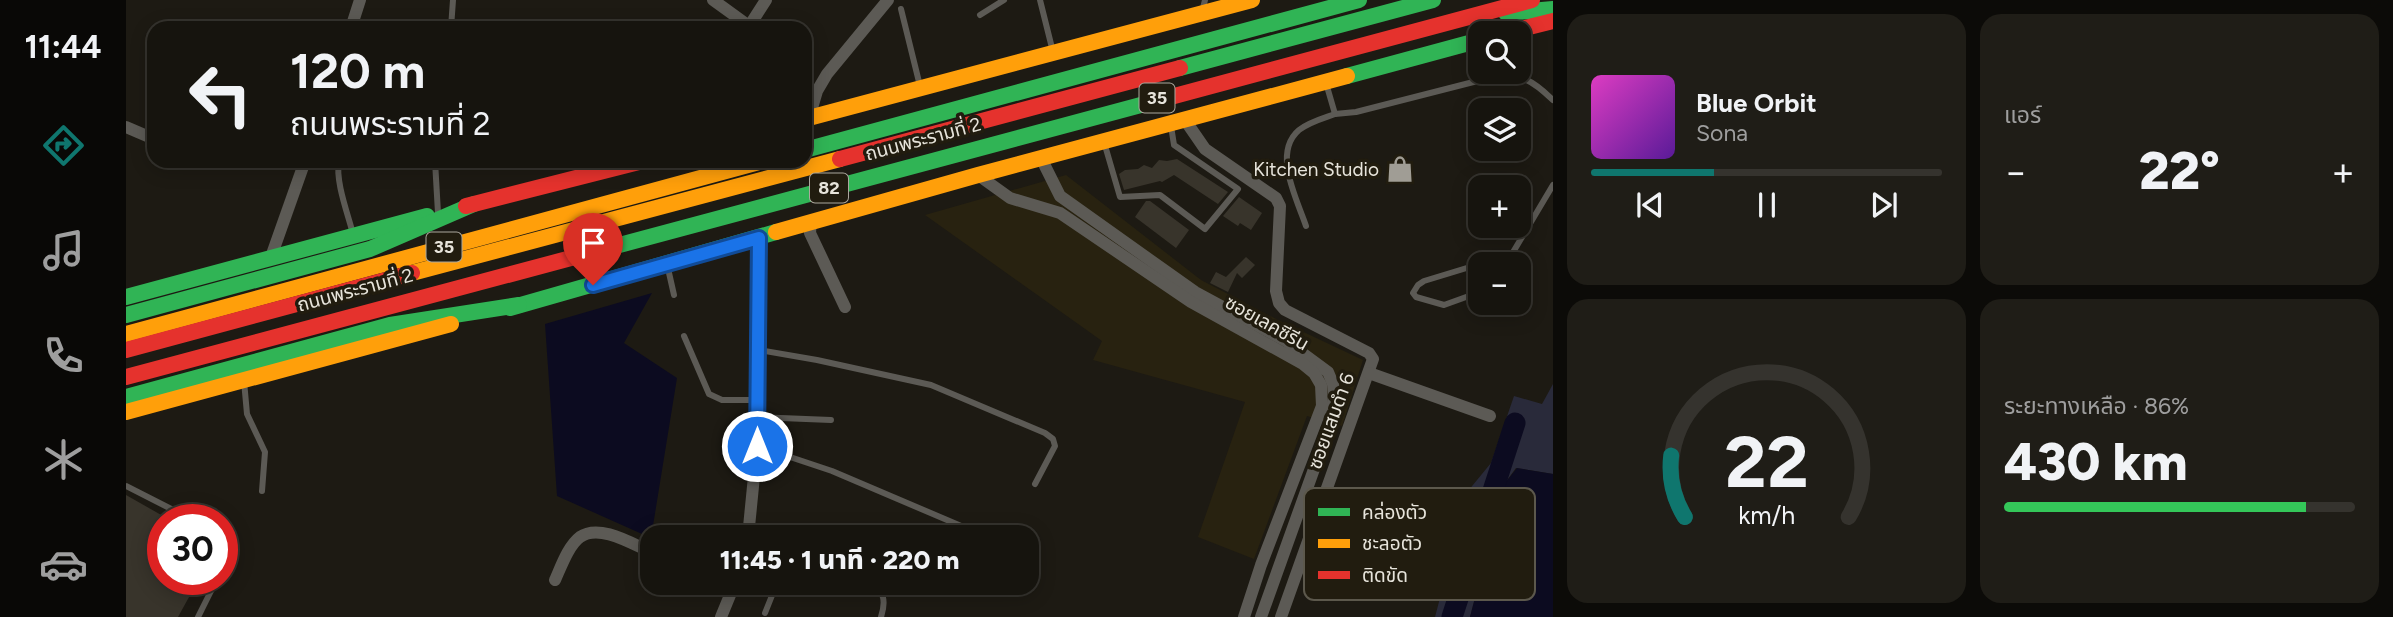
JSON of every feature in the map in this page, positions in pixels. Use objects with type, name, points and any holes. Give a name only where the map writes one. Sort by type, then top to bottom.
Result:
[{"type":"main road","points":[[812,117],[1053,54],[1203,7],[1252,0]]},
{"type":"main road","name":"ถนนพระรามที่ 2","points":[[812,148],[1359,0]]},
{"type":"main road","name":"82","points":[[812,166],[1433,0]]},
{"type":"main road","name":"ถนนพระรามที่ 2","points":[[126,374],[1530,0]]},
{"type":"main road","name":"82","points":[[126,374],[1530,0]]},
{"type":"main road","points":[[1467,17],[1553,9]]},
{"type":"main road","points":[[1531,26],[1553,21]]},
{"type":"main road","name":"35","points":[[126,412],[667,264],[978,175],[1468,43]]},
{"type":"main road","name":"35","points":[[126,297],[353,235],[615,168]]},
{"type":"main road","name":"ถนนพระรามที่ 2","points":[[126,334],[737,168]]},
{"type":"main road","name":"82","points":[[126,350],[806,168]]},
{"type":"main road","points":[[126,314],[370,249],[474,204]]},
{"type":"main road","points":[[370,249],[480,237]]},
{"type":"main road","points":[[390,325],[490,275]]},
{"type":"main road","points":[[126,397],[390,325],[519,305]]},
{"type":"street","points":[[353,21],[359,0]]},
{"type":"street","points":[[713,0],[740,21]]},
{"type":"street","points":[[752,21],[766,0]]},
{"type":"street","points":[[812,104],[827,74],[888,0]]},
{"type":"street","name":"ซอยแสมดำ 6","points":[[1178,122],[1205,149],[1276,198],[1280,206],[1276,291],[1284,310],[1369,353],[1373,359],[1328,488]]},
{"type":"street","points":[[126,127],[147,136]]},
{"type":"street","name":"ซอยเลคซีรีน","points":[[1041,158],[1060,196],[1193,297]]},
{"type":"street","points":[[271,257],[303,168]]},
{"type":"street","name":"ซอยเลคซีรีน","points":[[978,175],[1010,198],[1060,213],[1288,354],[1314,373],[1321,385],[1322,429],[1261,617]]},
{"type":"street","points":[[811,221],[810,233],[845,307]]},
{"type":"street","points":[[749,525],[757,446],[759,238]]},
{"type":"street","points":[[1369,373],[1490,415]]},
{"type":"street","name":"ซอยเลคซีรีน","points":[[1244,617],[1261,565],[1322,429]]},
{"type":"street","points":[[555,580],[573,545],[588,533],[614,536],[640,547]]},
{"type":"street","name":"ซอยแสมดำ 6","points":[[1281,617],[1304,553]]},
{"type":"street","points":[[722,617],[728,595]]},
{"type":"lane","points":[[452,21],[453,0]]},
{"type":"lane","points":[[980,15],[1004,0]]},
{"type":"lane","points":[[1040,0],[1053,54]]},
{"type":"lane","points":[[901,9],[920,89]]},
{"type":"lane","points":[[1306,226],[1286,158],[1290,142],[1300,130],[1335,114],[1356,112],[1468,81]]},
{"type":"lane","points":[[1531,82],[1553,100]]},
{"type":"lane","points":[[1326,83],[1335,114]]},
{"type":"lane","points":[[1104,142],[1120,197],[1160,195],[1205,229],[1238,189],[1174,145],[1178,122]]},
{"type":"lane","points":[[337,168],[353,235]]},
{"type":"lane","points":[[435,168],[438,213]]},
{"type":"lane","points":[[1513,252],[1553,185]]},
{"type":"lane","points":[[667,264],[674,295]]},
{"type":"lane","points":[[1468,268],[1424,281],[1413,293],[1416,297],[1444,305],[1468,296]]},
{"type":"lane","points":[[684,335],[709,394],[722,400],[757,400]]},
{"type":"lane","points":[[757,350],[830,362],[931,385],[1045,433],[1053,439],[1055,446],[1035,484]]},
{"type":"lane","points":[[244,381],[247,414],[265,452],[262,491]]},
{"type":"lane","points":[[757,417],[831,420]]},
{"type":"lane","points":[[757,446],[832,471],[959,525]]},
{"type":"lane","points":[[126,486],[161,504]]},
{"type":"lane","points":[[198,617],[209,595]]},
{"type":"lane","points":[[765,613],[772,595]]},
{"type":"lane","points":[[881,617],[883,595]]},
{"type":"shaded area","points":[[1066,175],[1201,280],[1363,360],[1342,426],[1307,416],[1254,559],[1198,537],[1245,402],[1093,360],[1102,341],[925,215]]},
{"type":"shaded area","points":[[652,293],[624,343],[677,378],[653,525],[640,525],[640,533],[557,496],[545,324]]},
{"type":"shaded area","points":[[1553,384],[1553,474],[1516,468],[1504,488],[1470,488],[1491,463],[1514,396],[1542,404]]},
{"type":"shaded area","points":[[1517,468],[1553,474],[1553,617],[1470,617],[1474,600],[1535,600],[1535,488],[1504,488]]},
{"type":"shaded area","points":[[1439,600],[1474,600],[1470,617],[1435,617]]},
{"type":"building","points":[[1177,159],[1228,192],[1218,204],[1174,175],[1162,182],[1124,190],[1119,174],[1125,170],[1138,169],[1144,165],[1152,168],[1159,160]]},
{"type":"building","points":[[1239,197],[1262,213],[1251,230],[1240,223],[1238,226],[1223,216]]},
{"type":"building","points":[[1146,201],[1150,201],[1189,230],[1176,248],[1135,217]]},
{"type":"building","points":[[1246,257],[1255,265],[1242,278],[1237,273],[1228,292],[1210,283],[1216,272],[1226,277]]},
{"type":"building","points":[[126,495],[147,507],[147,595],[190,595],[178,617],[126,617]]},
{"type":"waterway","points":[[1494,488],[1515,423]]},
{"type":"waterway","points":[[1452,617],[1458,600]]},
{"type":"traffic: fast","points":[[812,148],[1359,0]]},
{"type":"traffic: fast","points":[[1180,68],[1433,0]]},
{"type":"traffic: fast","points":[[1506,13],[1553,9]]},
{"type":"traffic: fast","points":[[1347,76],[1468,43]]},
{"type":"traffic: fast","points":[[571,258],[1152,102]]},
{"type":"traffic: fast","points":[[126,315],[370,249],[474,204]]},
{"type":"traffic: fast","points":[[126,297],[427,216]]},
{"type":"traffic: fast","points":[[510,308],[776,232]]},
{"type":"traffic: fast","points":[[126,397],[390,325],[519,305]]},
{"type":"traffic: slow","points":[[812,117],[1252,0]]},
{"type":"traffic: slow","points":[[776,232],[1347,76]]},
{"type":"traffic: slow","points":[[812,166],[840,159]]},
{"type":"traffic: slow","points":[[126,334],[737,168]]},
{"type":"traffic: slow","points":[[412,273],[806,168]]},
{"type":"traffic: slow","points":[[126,412],[451,324]]},
{"type":"traffic: jam","points":[[1152,102],[1532,0]]},
{"type":"traffic: jam","points":[[1531,26],[1553,21]]},
{"type":"traffic: jam","points":[[840,159],[1180,68]]},
{"type":"traffic: jam","points":[[466,206],[615,168]]},
{"type":"traffic: jam","points":[[126,377],[571,258]]},
{"type":"traffic: jam","points":[[126,350],[412,273]]},
{"type":"place","name":"Kitchen Studio","points":[[1400,169]]},
{"type":"route","points":[[593,285],[759,238],[757,446]]}]
